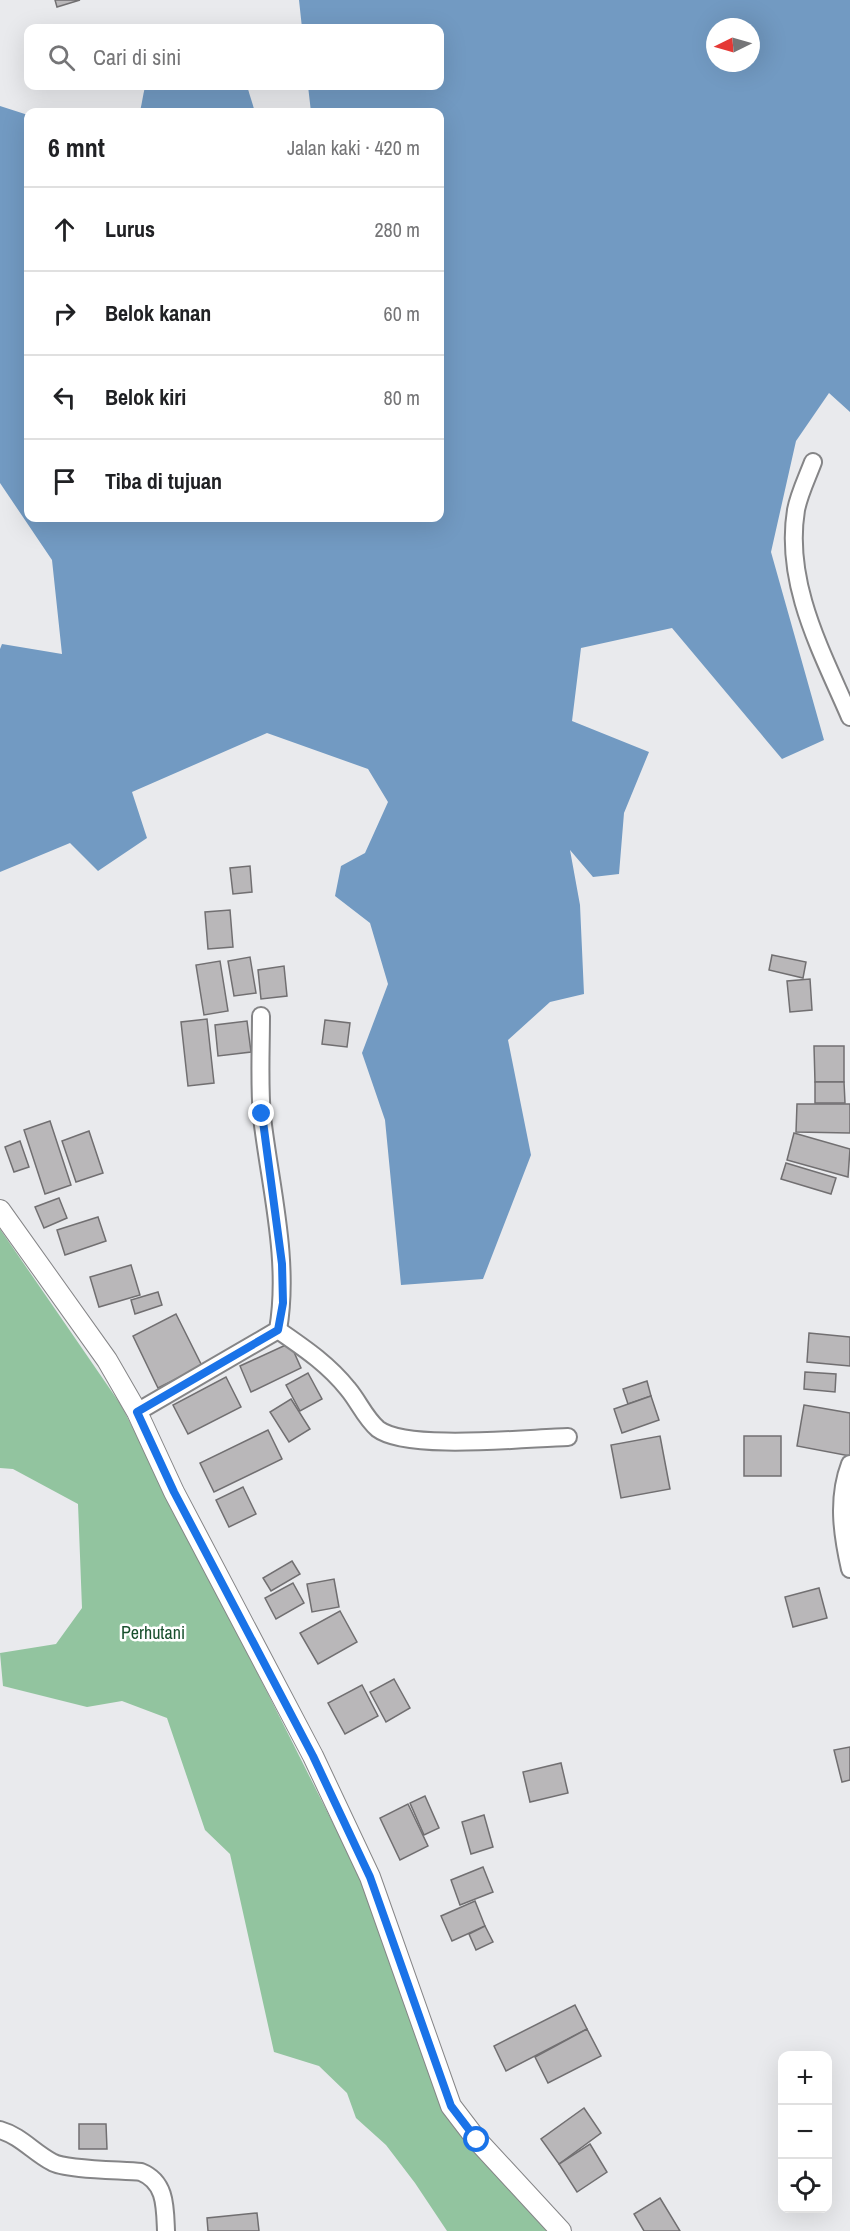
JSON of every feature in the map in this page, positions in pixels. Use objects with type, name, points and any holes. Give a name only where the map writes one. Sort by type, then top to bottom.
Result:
[{"type":"street","points":[[813,462],[796,509],[795,557],[807,616],[850,717]]},
{"type":"street","points":[[137,1412],[278,1330],[283,1303],[282,1264],[262,1114],[261,1016]]},
{"type":"street","points":[[0,1210],[107,1360],[137,1412],[174,1492],[313,1756],[370,1877],[451,2106],[477,2140],[561,2231]]},
{"type":"street","points":[[278,1330],[320,1359],[349,1390],[364,1414],[391,1437],[427,1441],[568,1437]]},
{"type":"street","points":[[850,1464],[844,1478],[841,1502],[843,1534],[850,1569]]},
{"type":"street","points":[[0,2130],[13,2134],[53,2163],[69,2167],[141,2172],[151,2176],[161,2190],[166,2231]]},
{"type":"green space","name":"Perhutani","points":[[0,1229],[121,1405],[242,1642],[362,1881],[443,2107],[549,2231],[447,2231],[386,2145],[356,2118],[347,2093],[319,2066],[274,2052],[230,1854],[205,1830],[167,1718],[122,1701],[87,1707],[3,1686],[0,1653],[56,1644],[82,1608],[78,1504],[13,1469],[0,1468]]},
{"type":"water","points":[[299,0],[850,0],[850,412],[829,393],[796,441],[771,552],[824,740],[782,759],[672,628],[581,648],[572,721],[649,752],[624,813],[619,874],[593,877],[570,850],[580,905],[584,994],[550,1002],[508,1040],[531,1155],[483,1279],[401,1285],[385,1120],[362,1053],[388,984],[370,923],[335,896],[341,866],[365,853],[388,802],[368,769],[267,733],[132,792],[147,838],[98,871],[70,843],[0,872],[0,649],[2,644],[62,654],[52,560],[26,522],[444,522],[444,108],[311,108],[308,90],[444,90],[444,24],[302,24]]},
{"type":"water","points":[[144,90],[248,90],[254,108],[141,108]]},
{"type":"water","points":[[0,106],[24,114],[24,519],[0,483]]},
{"type":"building","points":[[55,0],[80,0],[57,7]]},
{"type":"building","points":[[250,866],[252,892],[233,894],[230,868]]},
{"type":"building","points":[[230,910],[233,947],[208,949],[205,912]]},
{"type":"building","points":[[772,955],[806,962],[803,978],[769,970]]},
{"type":"building","points":[[250,957],[256,993],[234,996],[228,961]]},
{"type":"building","points":[[220,961],[228,1011],[204,1015],[196,965]]},
{"type":"building","points":[[284,966],[287,996],[261,999],[258,970]]},
{"type":"building","points":[[810,979],[812,1010],[790,1012],[787,981]]},
{"type":"building","points":[[207,1019],[214,1083],[188,1086],[181,1022]]},
{"type":"building","points":[[325,1020],[350,1023],[347,1047],[322,1044]]},
{"type":"building","points":[[247,1021],[251,1052],[218,1056],[215,1025]]},
{"type":"building","points":[[814,1046],[844,1046],[844,1082],[815,1082]]},
{"type":"building","points":[[815,1082],[844,1082],[845,1103],[815,1103]]},
{"type":"building","points":[[797,1104],[850,1104],[850,1133],[796,1132]]},
{"type":"building","points":[[50,1121],[71,1185],[45,1194],[24,1130]]},
{"type":"building","points":[[89,1131],[103,1173],[76,1182],[62,1141]]},
{"type":"building","points":[[794,1133],[850,1149],[848,1177],[787,1160]]},
{"type":"building","points":[[20,1141],[29,1167],[14,1172],[5,1147]]},
{"type":"building","points":[[786,1163],[836,1178],[831,1194],[781,1179]]},
{"type":"building","points":[[59,1198],[67,1218],[44,1228],[35,1207]]},
{"type":"building","points":[[98,1217],[106,1241],[65,1255],[57,1230]]},
{"type":"building","points":[[131,1265],[140,1295],[99,1307],[90,1277]]},
{"type":"building","points":[[158,1292],[162,1305],[135,1314],[131,1300]]},
{"type":"building","points":[[176,1314],[202,1366],[158,1388],[133,1336]]},
{"type":"building","points":[[809,1333],[850,1337],[850,1366],[807,1362]]},
{"type":"building","points":[[290,1343],[301,1368],[251,1392],[240,1366]]},
{"type":"building","points":[[805,1372],[836,1374],[835,1392],[804,1389]]},
{"type":"building","points":[[308,1373],[322,1399],[300,1411],[286,1385]]},
{"type":"building","points":[[226,1377],[241,1407],[188,1434],[173,1405]]},
{"type":"building","points":[[647,1381],[651,1396],[628,1404],[623,1389]]},
{"type":"building","points":[[651,1396],[659,1420],[622,1433],[614,1409]]},
{"type":"building","points":[[291,1399],[310,1429],[289,1442],[270,1412]]},
{"type":"building","points":[[804,1405],[850,1413],[850,1456],[797,1446]]},
{"type":"building","points":[[268,1430],[282,1459],[214,1492],[200,1463]]},
{"type":"building","points":[[660,1436],[670,1489],[621,1498],[611,1445]]},
{"type":"building","points":[[744,1436],[781,1436],[781,1476],[744,1476]]},
{"type":"building","points":[[243,1487],[256,1514],[229,1527],[216,1500]]},
{"type":"building","points":[[292,1561],[300,1574],[271,1591],[263,1578]]},
{"type":"building","points":[[334,1579],[339,1607],[312,1612],[307,1584]]},
{"type":"building","points":[[293,1583],[304,1603],[276,1619],[265,1598]]},
{"type":"building","points":[[819,1588],[827,1618],[793,1627],[785,1597]]},
{"type":"building","points":[[340,1611],[357,1642],[318,1664],[300,1633]]},
{"type":"building","points":[[394,1679],[410,1708],[386,1722],[370,1692]]},
{"type":"building","points":[[362,1685],[378,1716],[345,1734],[328,1703]]},
{"type":"building","points":[[850,1747],[850,1780],[842,1782],[834,1750]]},
{"type":"building","points":[[561,1763],[568,1793],[530,1802],[523,1772]]},
{"type":"building","points":[[425,1796],[439,1828],[424,1835],[410,1803]]},
{"type":"building","points":[[408,1804],[428,1846],[400,1860],[380,1818]]},
{"type":"building","points":[[484,1815],[493,1847],[471,1854],[462,1822]]},
{"type":"building","points":[[483,1867],[493,1892],[460,1905],[451,1880]]},
{"type":"building","points":[[475,1901],[485,1926],[452,1941],[441,1916]]},
{"type":"building","points":[[485,1926],[493,1942],[476,1950],[469,1934]]},
{"type":"building","points":[[575,2005],[587,2029],[506,2071],[494,2046]]},
{"type":"building","points":[[587,2029],[601,2056],[548,2083],[535,2057]]},
{"type":"building","points":[[584,2108],[601,2133],[559,2164],[541,2139]]},
{"type":"building","points":[[79,2124],[106,2124],[107,2149],[79,2149]]},
{"type":"building","points":[[590,2144],[607,2172],[577,2192],[559,2164]]},
{"type":"building","points":[[660,2198],[680,2231],[644,2231],[634,2214]]},
{"type":"building","points":[[257,2213],[259,2231],[208,2231],[207,2218]]},
{"type":"route","points":[[262,1114],[282,1264],[283,1303],[278,1330],[137,1412],[205,1553],[313,1756],[370,1877],[451,2106],[477,2140]]}]
